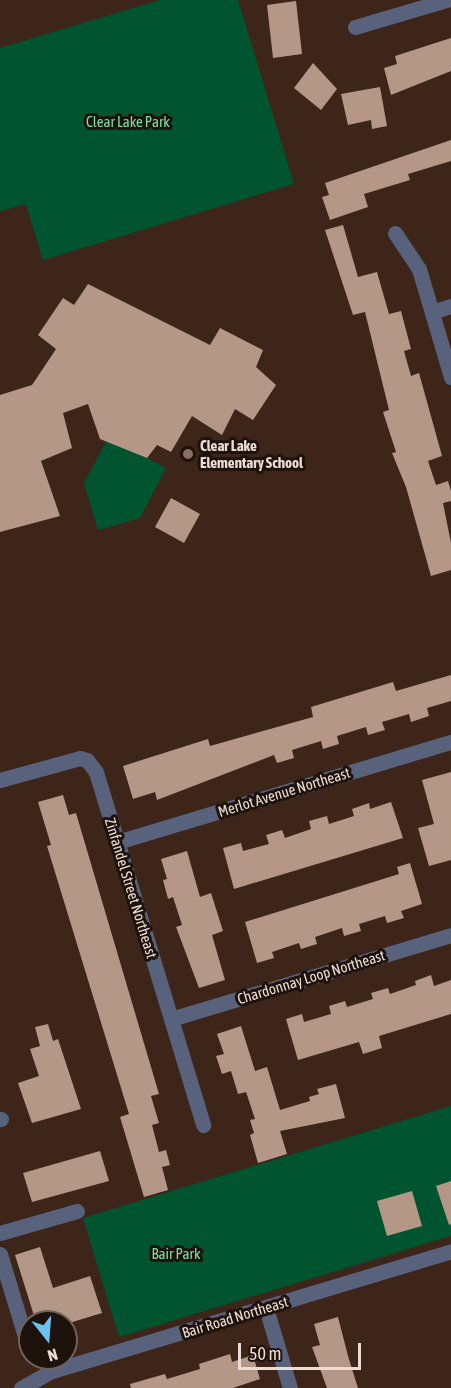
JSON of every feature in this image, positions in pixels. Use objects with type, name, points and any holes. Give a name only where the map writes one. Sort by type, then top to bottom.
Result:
[{"type":"street","points":[[355,27],[447,0]]},
{"type":"street","points":[[395,233],[419,269],[451,377]]},
{"type":"street","points":[[432,312],[451,306]]},
{"type":"street","name":"Merlot Avenue Northeast","points":[[117,842],[451,742]]},
{"type":"street","name":"Zinfandel Street Northeast","points":[[0,780],[67,761],[87,760],[96,772],[203,1125]]},
{"type":"street","name":"Chardonnay Loop Northeast","points":[[171,1019],[451,935]]},
{"type":"street","points":[[0,1233],[77,1211]]},
{"type":"street","name":"Bair Road Northeast","points":[[21,1388],[38,1377],[451,1251]]},
{"type":"street","points":[[0,1254],[18,1313]]},
{"type":"street","points":[[266,1308],[290,1388]]},
{"type":"street","points":[[36,1370],[38,1377]]},
{"type":"green space","name":"Clear Lake Park","points":[[160,0],[238,0],[294,184],[43,260],[26,204],[0,211],[0,48]]},
{"type":"green space","points":[[108,438],[166,468],[140,518],[98,530],[84,483]]},
{"type":"green space","name":"Bair Park","points":[[451,1106],[451,1236],[119,1337],[83,1218]]},
{"type":"building","points":[[296,1],[302,54],[273,58],[267,5]]},
{"type":"building","points":[[451,38],[451,71],[391,95],[384,68],[397,64],[395,56]]},
{"type":"building","points":[[313,63],[337,89],[321,110],[294,88]]},
{"type":"building","points":[[380,87],[387,126],[372,129],[371,120],[348,125],[341,94]]},
{"type":"building","points":[[451,140],[451,161],[408,174],[410,180],[364,194],[368,207],[330,220],[322,197],[329,195],[325,183]]},
{"type":"building","points":[[343,225],[358,277],[377,272],[389,314],[401,311],[411,349],[404,351],[411,376],[419,373],[442,456],[428,461],[436,485],[448,481],[451,491],[451,501],[443,503],[451,543],[451,570],[431,576],[406,487],[392,453],[396,452],[383,412],[389,410],[365,312],[353,315],[325,230]]},
{"type":"building","points":[[88,284],[210,345],[220,328],[263,350],[256,367],[276,385],[253,420],[235,409],[222,435],[192,416],[171,452],[157,445],[147,458],[100,439],[88,404],[63,413],[72,448],[41,461],[60,516],[0,532],[0,395],[32,385],[56,349],[38,335],[63,298],[74,305]]},
{"type":"building","points":[[171,498],[200,514],[184,543],[155,527]]},
{"type":"building","points":[[451,675],[451,701],[427,708],[429,716],[411,722],[409,714],[382,722],[385,730],[368,735],[366,727],[337,736],[339,744],[323,749],[321,741],[292,750],[294,758],[277,763],[274,755],[157,800],[155,792],[133,799],[123,766],[208,739],[210,746],[313,717],[311,707],[393,682],[396,691]]},
{"type":"building","points":[[451,772],[451,860],[429,866],[418,828],[434,824],[422,780]]},
{"type":"building","points":[[63,795],[69,815],[76,813],[159,1094],[151,1096],[159,1123],[152,1125],[159,1152],[166,1150],[170,1165],[162,1167],[168,1190],[144,1197],[120,1117],[129,1114],[47,846],[51,845],[38,802]]},
{"type":"building","points":[[391,802],[403,838],[234,889],[223,848],[241,843],[243,851],[269,844],[266,835],[282,830],[285,838],[311,829],[309,821],[327,816],[329,824],[354,816],[352,809],[369,803],[370,809]]},
{"type":"building","points":[[187,851],[200,897],[211,893],[223,931],[212,935],[225,980],[199,988],[176,927],[182,925],[173,897],[168,899],[163,880],[167,879],[161,859]]},
{"type":"building","points":[[410,863],[422,904],[401,911],[404,918],[387,923],[385,916],[359,924],[361,931],[344,936],[342,928],[315,937],[317,944],[301,949],[299,943],[272,952],[274,958],[257,963],[245,922],[399,874],[397,867]]},
{"type":"building","points":[[431,975],[434,986],[451,980],[451,1014],[379,1036],[382,1048],[363,1054],[359,1042],[298,1060],[286,1019],[302,1014],[304,1022],[331,1014],[329,1006],[345,1001],[347,1007],[373,999],[371,993],[388,988],[390,994],[416,985],[415,981]]},
{"type":"building","points":[[48,1024],[53,1041],[58,1039],[81,1109],[32,1123],[18,1083],[39,1076],[30,1049],[40,1046],[35,1027]]},
{"type":"building","points":[[241,1026],[255,1071],[267,1067],[280,1110],[310,1101],[309,1097],[319,1094],[317,1089],[336,1084],[345,1118],[280,1131],[287,1154],[258,1163],[250,1135],[254,1133],[250,1120],[255,1119],[246,1092],[238,1094],[231,1071],[222,1074],[216,1056],[224,1054],[217,1034]]},
{"type":"building","points":[[100,1151],[109,1181],[32,1202],[23,1173]]},
{"type":"building","points":[[451,1181],[451,1224],[449,1225],[436,1186]]},
{"type":"building","points":[[412,1191],[422,1226],[387,1236],[377,1201]]},
{"type":"building","points":[[40,1247],[53,1288],[90,1276],[102,1313],[78,1320],[78,1310],[32,1310],[15,1255]]},
{"type":"building","points":[[338,1317],[358,1388],[327,1388],[312,1347],[320,1345],[314,1324]]},
{"type":"building","points":[[230,1354],[232,1362],[253,1355],[260,1379],[233,1388],[131,1388],[130,1384],[165,1374],[167,1379],[200,1369],[199,1364]]},
{"type":"place","name":"Clear Lake Elementary School","points":[[188,454]]}]
